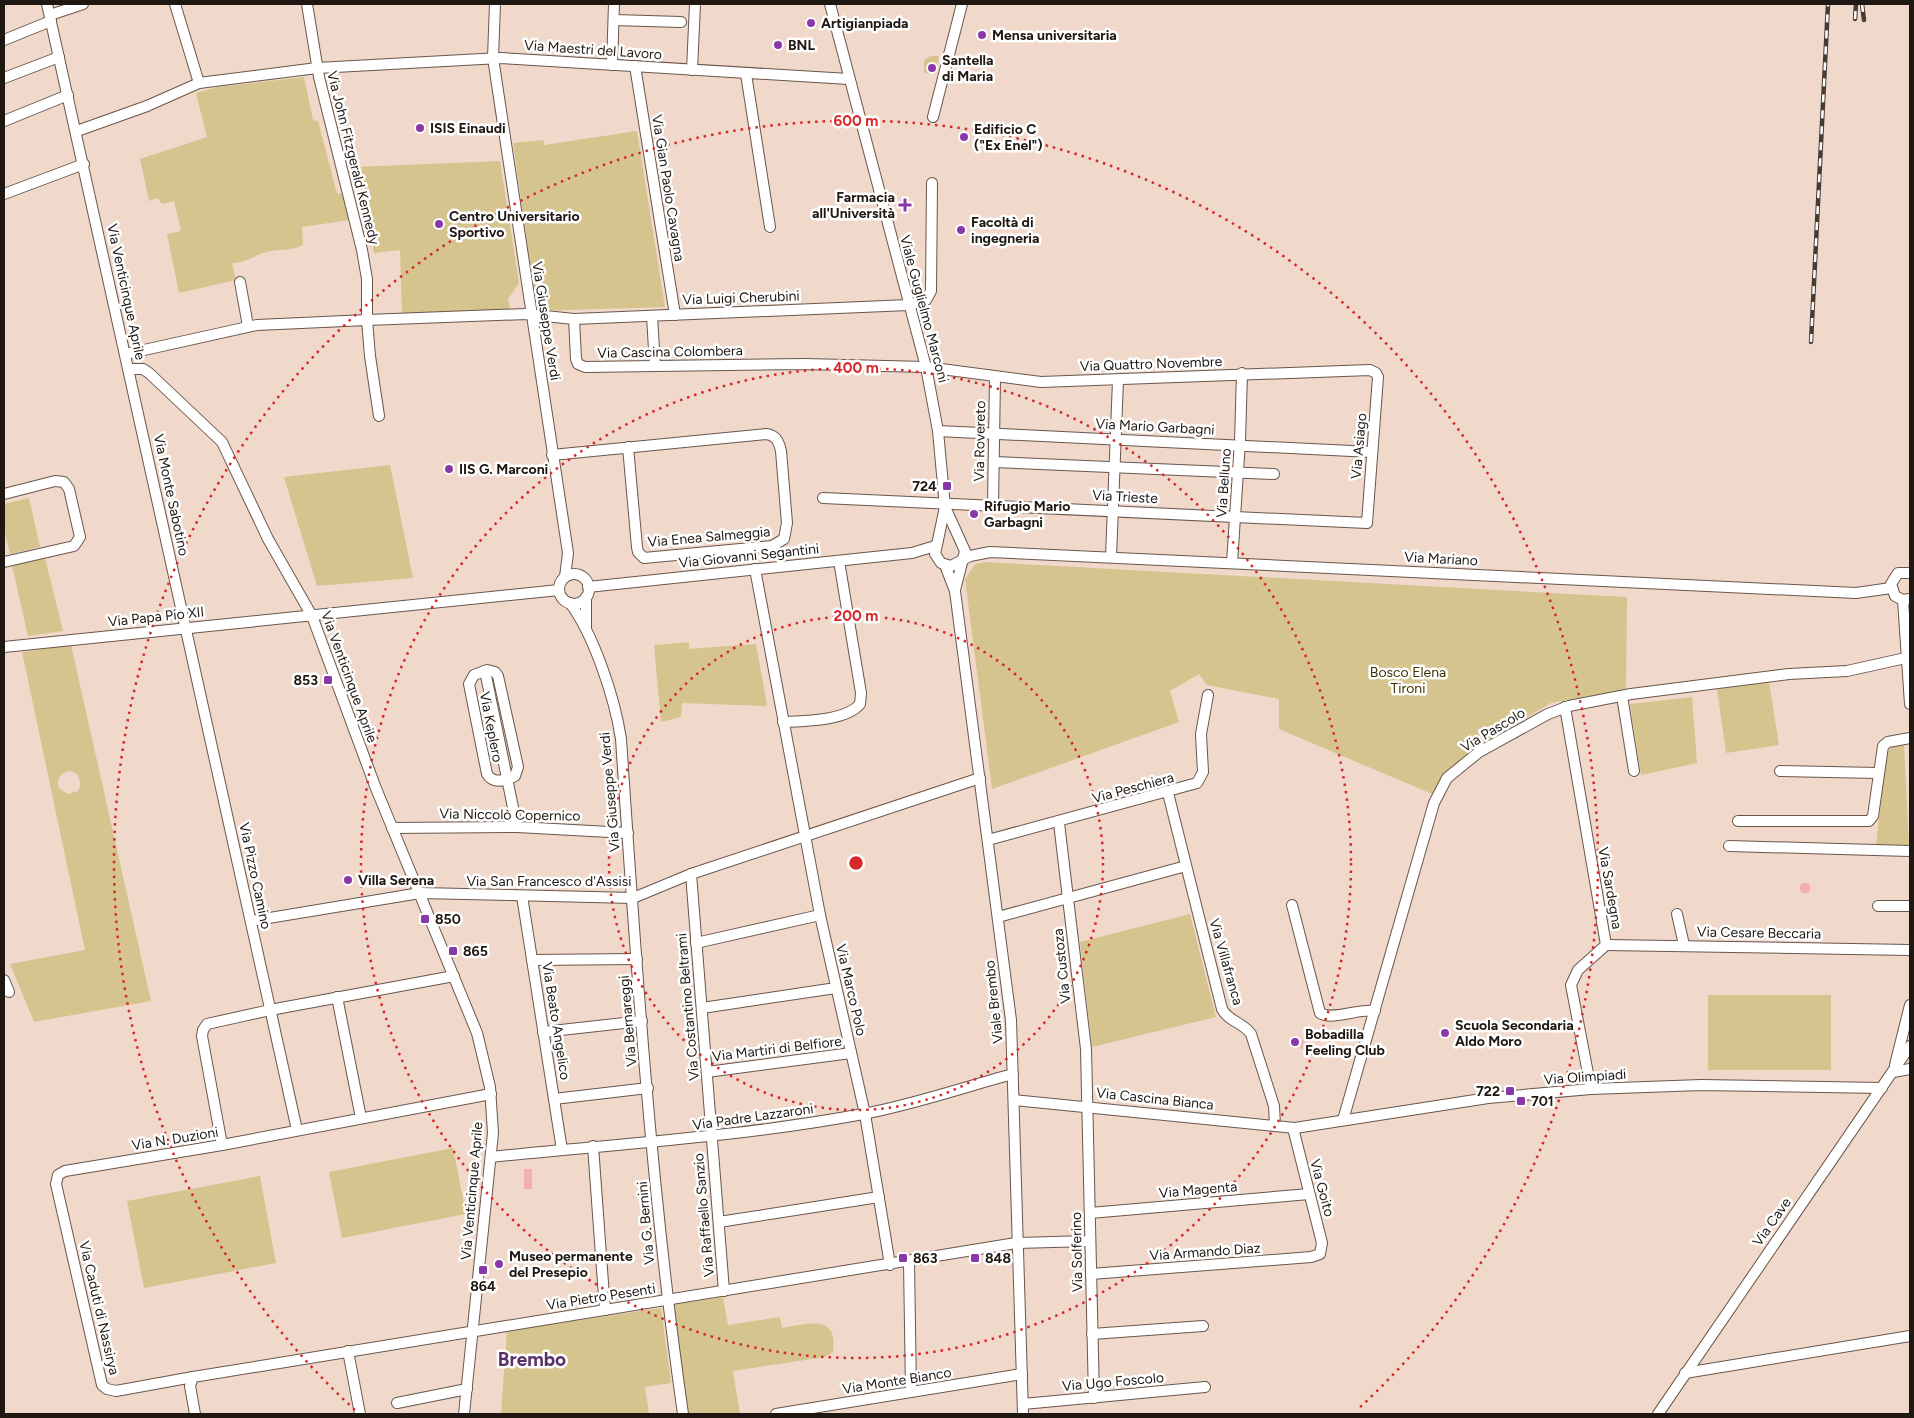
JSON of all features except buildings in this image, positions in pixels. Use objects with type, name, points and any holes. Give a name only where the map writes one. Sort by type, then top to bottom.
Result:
[{"type":"street","name":"Via Venticinque Aprile","points":[[47,4],[129,369],[143,369],[149,373],[222,442],[270,542],[301,593],[312,616],[347,714],[392,828],[480,1042],[491,1094],[493,1122],[491,1158],[464,1414]]},
{"type":"street","points":[[4,40],[83,4]]},
{"type":"street","points":[[175,4],[199,83]]},
{"type":"street","name":"Via John Fitzgerald Kennedy","points":[[307,4],[317,68],[362,250],[367,279],[367,320]]},
{"type":"street","name":"Via Giuseppe Verdi","points":[[494,4],[493,58],[568,553],[565,577]]},
{"type":"street","points":[[612,65],[614,4]]},
{"type":"street","points":[[692,70],[695,4]]},
{"type":"street","name":"Viale Guglielmo Marconi","points":[[830,4],[908,305],[926,367],[938,430],[945,505],[965,552],[961,561]]},
{"type":"street","points":[[933,117],[962,4]]},
{"type":"street","points":[[614,20],[681,22]]},
{"type":"street","points":[[4,78],[59,57]]},
{"type":"street","name":"Via Maestri del Lavoro","points":[[77,131],[147,106],[199,83],[317,68],[493,58],[849,79]]},
{"type":"street","name":"Via Gian Paolo Cavagna","points":[[635,66],[675,315]]},
{"type":"street","points":[[746,74],[770,227]]},
{"type":"street","points":[[4,121],[68,95]]},
{"type":"street","points":[[4,194],[84,164]]},
{"type":"street","points":[[908,305],[926,300],[931,291],[932,182]]},
{"type":"street","points":[[240,282],[248,326]]},
{"type":"street","name":"Via Luigi Cherubini","points":[[574,319],[908,305]]},
{"type":"street","points":[[126,354],[248,326],[282,322],[531,314],[574,319]]},
{"type":"street","points":[[652,316],[655,366]]},
{"type":"street","name":"Via Cascina Colombera","points":[[574,319],[576,359],[580,366],[805,364],[926,367]]},
{"type":"street","points":[[367,320],[379,416]]},
{"type":"street","name":"Via Quattro Novembre","points":[[926,367],[1041,382],[1370,370],[1376,373]]},
{"type":"street","name":"Via Monte Sabotino","points":[[129,369],[186,627]]},
{"type":"street","name":"Via Asiago","points":[[1367,522],[1378,379],[1376,373]]},
{"type":"street","name":"Via Belluno","points":[[1232,563],[1240,446],[1242,374]]},
{"type":"street","name":"Via Rovereto","points":[[993,505],[995,377]]},
{"type":"street","points":[[1111,557],[1118,380]]},
{"type":"street","name":"Via Mario Garbagni","points":[[938,430],[1372,452]]},
{"type":"street","name":"Via Enea Salmeggia","points":[[552,455],[628,447],[766,434],[774,436],[781,451],[787,523],[784,539],[772,546],[644,558],[638,552],[637,547],[628,447]]},
{"type":"street","name":"Via Trieste","points":[[994,462],[1237,474],[1274,474]]},
{"type":"street","points":[[4,494],[55,481],[64,482],[69,489],[80,537],[74,546],[4,562]]},
{"type":"street","name":"Via Trieste","points":[[822,498],[945,505],[1112,509],[1236,517],[1367,522]]},
{"type":"street","name":"Viale Guglielmo Marconi","points":[[942,563],[935,554],[945,505]]},
{"type":"street","points":[[937,543],[947,536],[959,539]]},
{"type":"street","name":"Via Mariano","points":[[959,539],[990,552]]},
{"type":"street","name":"Via Giovanni Segantini","points":[[587,592],[755,569],[912,553],[937,543]]},
{"type":"street","name":"Via Mariano","points":[[961,561],[979,553],[990,552],[1856,593],[1890,588]]},
{"type":"street","name":"Via Giuseppe Verdi","points":[[568,553],[579,575]]},
{"type":"street","name":"Via Giovanni Segantini","points":[[912,553],[942,563]]},
{"type":"street","points":[[783,722],[824,719],[852,710],[860,704],[861,693],[838,561]]},
{"type":"street","points":[[942,563],[951,566],[961,561]]},
{"type":"street","name":"Viale Brembo","points":[[955,591],[961,561]]},
{"type":"street","name":"Viale Brembo","points":[[942,563],[955,591],[1010,1009],[1014,1100],[1016,1243],[1023,1409]]},
{"type":"street","name":"Via Marco Polo","points":[[755,569],[820,915],[865,1114],[890,1265]]},
{"type":"street","points":[[1910,573],[1902,572],[1894,576],[1890,588],[1895,596],[1907,599],[1910,704]]},
{"type":"street","points":[[579,575],[584,578],[587,592],[579,603],[570,604],[563,600],[559,590],[565,577],[579,575]]},
{"type":"street","points":[[312,616],[559,590]]},
{"type":"street","name":"Via Giuseppe Verdi","points":[[586,628],[587,592]]},
{"type":"street","name":"Via Giuseppe Verdi","points":[[570,604],[586,628],[618,725],[633,898]]},
{"type":"street","name":"Via Papa Pio XII","points":[[4,647],[186,627],[312,616]]},
{"type":"street","name":"Via Pizzo Camino","points":[[186,627],[297,1130]]},
{"type":"street","name":"Via Pascolo","points":[[1342,1120],[1434,803],[1442,785],[1451,774],[1492,743],[1564,707],[1622,696],[1790,674],[1847,671],[1909,657]]},
{"type":"street","name":"Via Keplero","points":[[507,779],[494,781],[486,773],[469,684],[474,674],[485,671],[517,827]]},
{"type":"street","name":"Via Peschiera","points":[[988,840],[1059,823],[1195,785],[1202,778],[1201,734],[1208,695]]},
{"type":"street","points":[[1622,696],[1634,771]]},
{"type":"street","name":"Via Sardegna","points":[[1564,707],[1606,945],[1578,970],[1571,985],[1591,1089]]},
{"type":"street","points":[[1738,821],[1868,821],[1874,816],[1881,751],[1886,743],[1910,738]]},
{"type":"street","points":[[1780,771],[1878,773]]},
{"type":"street","name":"Via San Francesco d'Assisi","points":[[251,921],[420,894],[633,898],[691,874],[980,778]]},
{"type":"street","name":"Via Villafranca","points":[[1168,793],[1222,1009],[1228,1018],[1242,1025],[1251,1034],[1274,1106],[1275,1126]]},
{"type":"street","name":"Via Custoza","points":[[1059,823],[1086,1049],[1087,1106]]},
{"type":"street","name":"Via Niccolò Copernico","points":[[392,828],[517,827],[628,833]]},
{"type":"street","points":[[1729,846],[1910,851]]},
{"type":"street","points":[[998,917],[1186,866]]},
{"type":"street","name":"Via Costantino Beltrami","points":[[691,874],[712,1138]]},
{"type":"street","name":"Via Beato Angelico","points":[[522,896],[562,1150]]},
{"type":"street","name":"Via Bernareggi","points":[[633,898],[653,1142]]},
{"type":"street","points":[[1292,905],[1320,1013],[1327,1016],[1364,1010],[1374,1011]]},
{"type":"street","points":[[1878,906],[1910,906]]},
{"type":"street","points":[[1677,914],[1684,945]]},
{"type":"street","points":[[696,942],[820,915]]},
{"type":"street","name":"Via Cesare Beccaria","points":[[1606,945],[1910,950]]},
{"type":"street","points":[[532,960],[637,959]]},
{"type":"street","points":[[222,1145],[202,1030],[210,1023],[454,976]]},
{"type":"street","points":[[4,980],[9,992]]},
{"type":"street","points":[[702,1008],[836,988]]},
{"type":"street","points":[[337,998],[361,1118]]},
{"type":"street","points":[[1910,1004],[1894,1070],[1910,1069]]},
{"type":"street","points":[[544,1032],[642,1021]]},
{"type":"street","name":"Via Cave","points":[[1658,1414],[1910,1046]]},
{"type":"street","name":"Via Martiri di Belfiore","points":[[707,1072],[851,1054]]},
{"type":"street","name":"Via Padre Lazzaroni","points":[[491,1158],[593,1146],[712,1138],[865,1114],[1013,1074]]},
{"type":"street","name":"Via Olimpiadi","points":[[1292,1128],[1488,1098],[1591,1089],[1701,1085],[1882,1088]]},
{"type":"street","points":[[554,1099],[648,1088]]},
{"type":"street","name":"Via N. Duzioni","points":[[58,1175],[65,1171],[222,1145],[491,1094]]},
{"type":"street","name":"Via Cascina Bianca","points":[[1014,1100],[1292,1128]]},
{"type":"street","name":"Via Solferino","points":[[1087,1106],[1094,1398]]},
{"type":"street","name":"Via Goito","points":[[1292,1128],[1322,1245],[1320,1254]]},
{"type":"street","name":"Via Raffaello Sanzio","points":[[712,1138],[724,1291]]},
{"type":"street","name":"Via G. Bernini","points":[[653,1142],[667,1300],[683,1414]]},
{"type":"street","points":[[593,1146],[605,1310]]},
{"type":"street","name":"Via Caduti di Nassirya","points":[[58,1175],[56,1184],[102,1385],[107,1389],[116,1391],[192,1378]]},
{"type":"street","name":"Via Magenta","points":[[1090,1213],[1309,1194]]},
{"type":"street","points":[[719,1222],[879,1197]]},
{"type":"street","name":"Via Pietro Pesenti","points":[[192,1378],[1016,1243],[1090,1241]]},
{"type":"street","name":"Via Armando Diaz","points":[[1091,1274],[1311,1257],[1320,1254]]},
{"type":"street","points":[[909,1262],[911,1392]]},
{"type":"street","points":[[1092,1334],[1202,1326]]},
{"type":"street","points":[[1685,1373],[1910,1336]]},
{"type":"street","points":[[348,1352],[360,1414]]},
{"type":"street","name":"Via Monte Bianco","points":[[776,1414],[818,1411],[911,1392],[1022,1374]]},
{"type":"street","points":[[192,1378],[195,1414]]},
{"type":"street","name":"Via Ugo Foscolo","points":[[1023,1409],[1094,1398],[1205,1387]]},
{"type":"street","points":[[397,1403],[467,1389]]},
{"type":"green space","points":[[930,56],[939,56],[936,74],[924,73],[924,61]]},
{"type":"green space","points":[[304,77],[313,120],[318,121],[336,190],[338,194],[343,193],[350,220],[302,227],[303,245],[291,249],[266,252],[237,263],[232,263],[236,280],[179,293],[167,234],[181,231],[174,201],[162,204],[158,198],[149,201],[140,159],[207,137],[196,93],[218,87]]},
{"type":"green space","points":[[637,131],[665,307],[537,311],[513,143],[544,140],[544,145]]},
{"type":"green space","name":"Centro Universitario Sportivo","points":[[500,161],[519,283],[508,299],[510,310],[402,314],[400,250],[374,253],[363,197],[354,167]]},
{"type":"green space","points":[[390,465],[413,578],[317,586],[284,477]]},
{"type":"green space","points":[[29,498],[40,547],[10,554],[4,528],[4,504]]},
{"type":"green space","points":[[45,558],[63,631],[28,636],[12,566]]},
{"type":"green space","name":"Bosco Elena Tironi","points":[[985,562],[1627,597],[1626,690],[1551,703],[1472,749],[1432,794],[1279,729],[1279,699],[1207,685],[1199,674],[1170,691],[1179,722],[992,789],[965,579],[975,564]]},
{"type":"green space","points":[[689,642],[689,649],[756,644],[767,706],[682,703],[681,717],[661,722],[654,645]]},
{"type":"green space","points":[[71,645],[151,1001],[34,1022],[10,964],[85,950],[22,652]],"holes":[[[70,771],[77,774],[81,784],[78,791],[68,794],[59,788],[58,782],[62,774]]]},
{"type":"green space","points":[[1769,682],[1779,745],[1726,753],[1717,689]]},
{"type":"green space","points":[[1692,697],[1697,763],[1641,775],[1630,704]]},
{"type":"green space","points":[[1904,743],[1909,847],[1876,847],[1885,755],[1893,746]]},
{"type":"green space","points":[[1190,914],[1216,1017],[1092,1047],[1080,942]]},
{"type":"green space","points":[[1708,995],[1831,995],[1831,1070],[1708,1070]]},
{"type":"green space","points":[[453,1148],[466,1214],[342,1238],[329,1172]]},
{"type":"green space","points":[[260,1176],[276,1263],[144,1288],[127,1201]]},
{"type":"green space","points":[[723,1297],[728,1325],[780,1317],[782,1328],[819,1324],[826,1326],[831,1331],[834,1340],[833,1352],[825,1357],[733,1371],[740,1414],[688,1414],[671,1305]]},
{"type":"green space","points":[[661,1308],[671,1383],[645,1387],[649,1414],[501,1414],[507,1331]]},
{"type":"shaded area","points":[[1805,882],[1811,888],[1805,894],[1799,888]]},
{"type":"shaded area","points":[[1304,1035],[1310,1036],[1312,1046],[1307,1051],[1300,1049]]},
{"type":"shaded area","points":[[524,1169],[532,1169],[532,1189],[524,1189]]},
{"type":"railway","points":[[1811,342],[1828,4]]},
{"type":"railway","points":[[1855,19],[1856,4]]},
{"type":"railway","points":[[1862,4],[1864,20]]},
{"type":"place","name":"Artigianpiada","points":[[811,23]]},
{"type":"place","name":"Mensa universitaria","points":[[982,35]]},
{"type":"place","name":"BNL","points":[[778,45]]},
{"type":"place","name":"Santella di Maria","points":[[932,68]]},
{"type":"place","name":"ISIS Einaudi","points":[[420,128]]},
{"type":"place","name":"Edificio C (\"Ex Enel\")","points":[[964,137]]},
{"type":"place","name":"Farmacia all'Università","points":[[905,205]]},
{"type":"place","name":"Centro Universitario Sportivo","points":[[439,224]]},
{"type":"place","name":"Facoltà di ingegneria","points":[[961,230]]},
{"type":"place","name":"IIS G. Marconi","points":[[449,469]]},
{"type":"place","name":"724","points":[[947,486]]},
{"type":"place","name":"Rifugio Mario Garbagni","points":[[974,514]]},
{"type":"place","name":"853","points":[[328,680]]},
{"type":"place","name":"Villa Serena","points":[[348,880]]},
{"type":"place","name":"850","points":[[425,919]]},
{"type":"place","name":"865","points":[[453,951]]},
{"type":"place","name":"Scuola Secondaria Aldo Moro","points":[[1445,1033]]},
{"type":"place","name":"Bobadilla Feeling Club","points":[[1295,1042]]},
{"type":"place","name":"722","points":[[1510,1091]]},
{"type":"place","name":"701","points":[[1521,1101]]},
{"type":"place","name":"863","points":[[903,1258]]},
{"type":"place","name":"848","points":[[975,1258]]},
{"type":"place","name":"Museo permanente del Presepio","points":[[499,1264]]},
{"type":"place","name":"864","points":[[483,1270]]},
{"type":"district","name":"Brembo","points":[[532,1359]]}]
